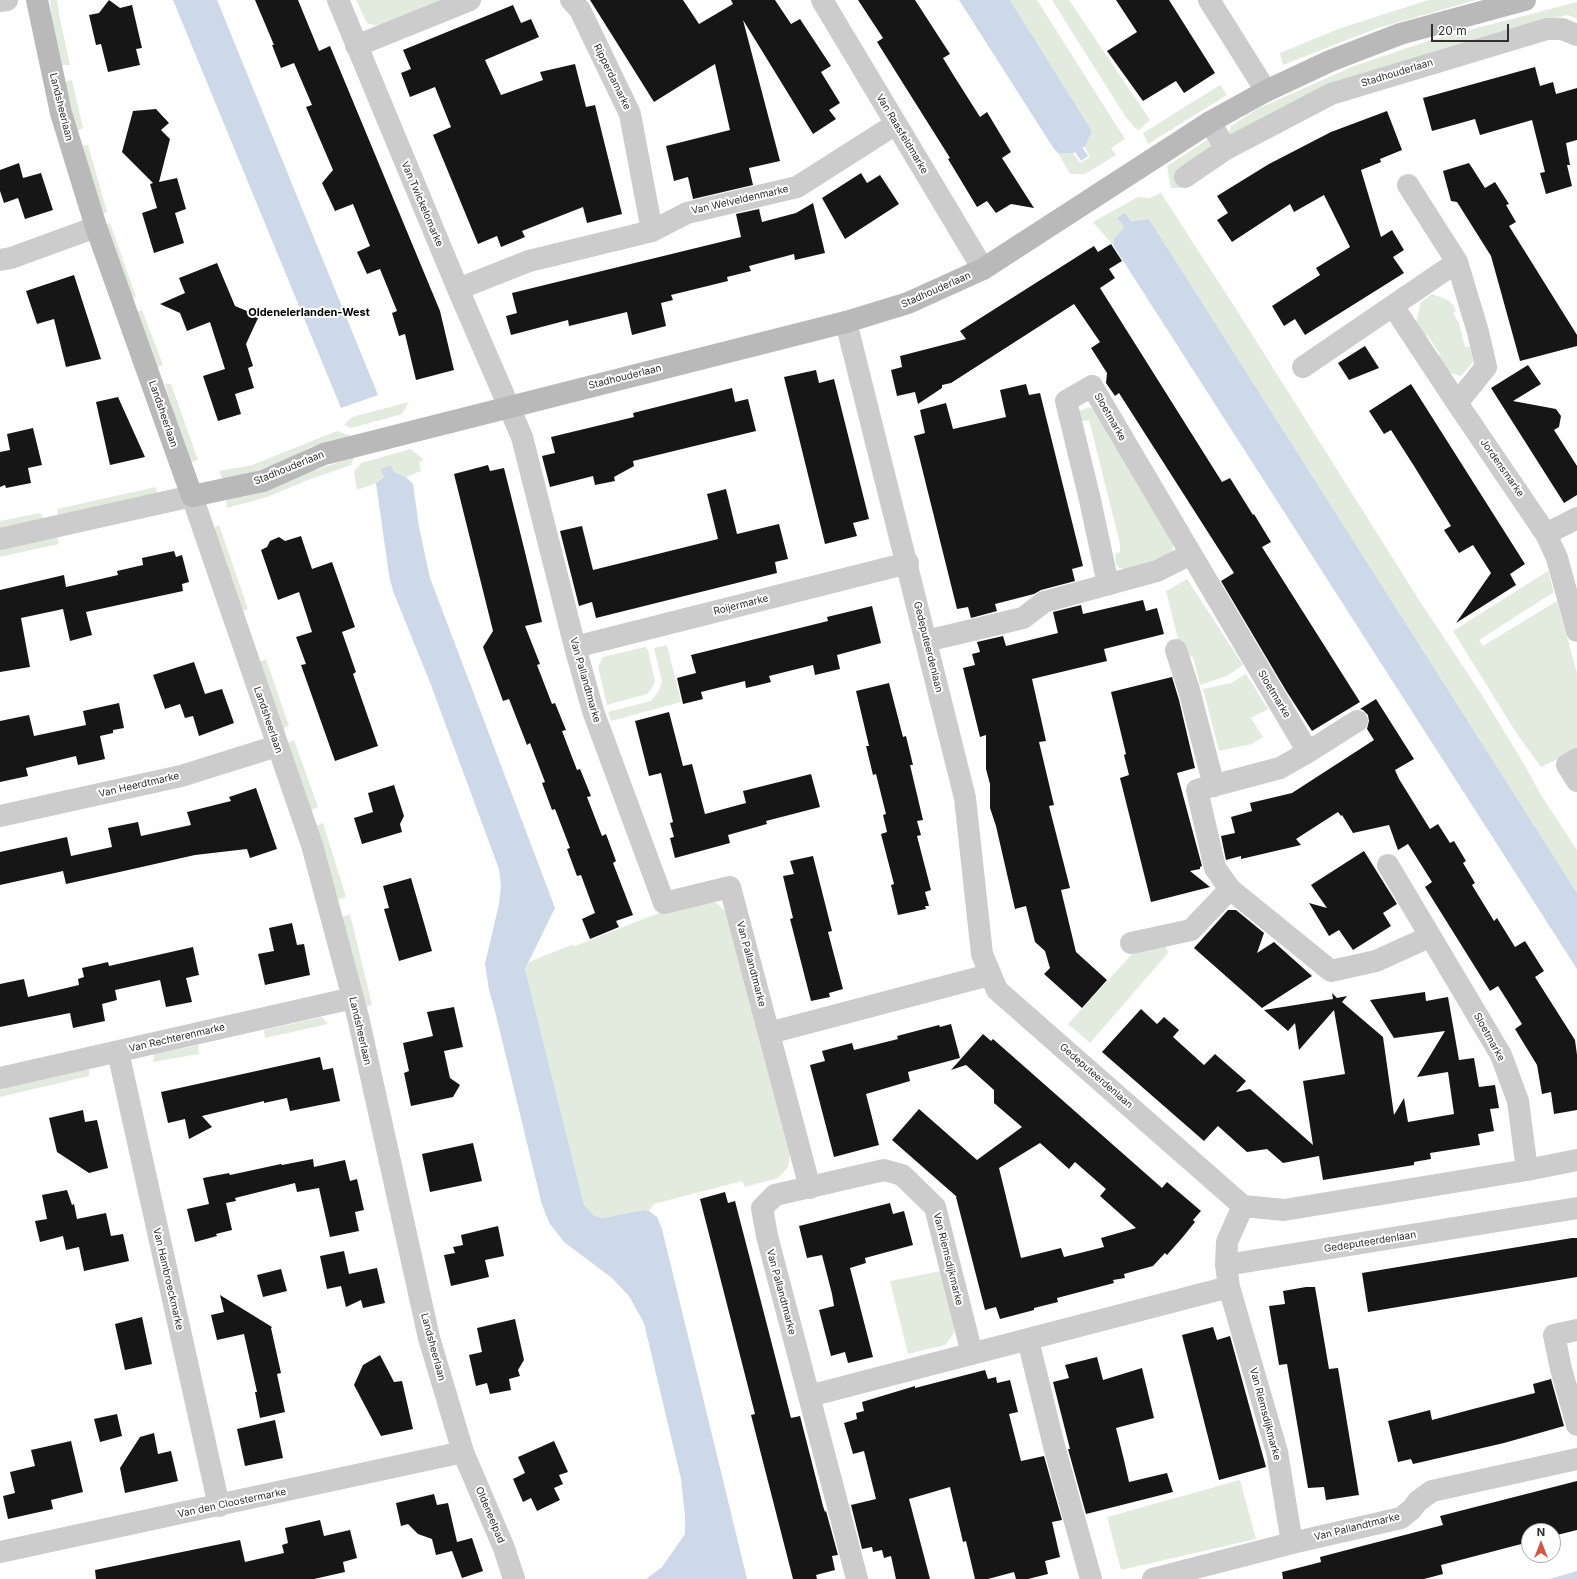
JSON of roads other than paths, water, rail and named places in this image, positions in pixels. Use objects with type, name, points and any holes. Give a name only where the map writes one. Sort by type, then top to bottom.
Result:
[{"type":"street","points":[[0,2],[6,0]]},
{"type":"street","name":"Landsheerlaan","points":[[38,0],[61,113],[96,227],[192,496],[312,845],[353,998],[429,1338],[463,1452]]},
{"type":"street","name":"Van Twickelomarke","points":[[338,0],[458,289],[509,406]]},
{"type":"street","points":[[356,46],[470,0]]},
{"type":"street","name":"Ripperdamarke","points":[[571,0],[580,10],[630,114],[652,231]]},
{"type":"street","name":"Van Raasfeldmarke","points":[[822,0],[983,269]]},
{"type":"street","points":[[1209,0],[1266,91]]},
{"type":"street","name":"Stadhouderlaan","points":[[0,538],[263,481],[324,454],[846,322],[908,304],[983,269],[1210,122],[1266,91],[1330,61],[1400,34],[1525,0]]},
{"type":"street","name":"Stadhouderlaan","points":[[1185,177],[1226,149],[1331,94],[1547,28],[1562,28],[1577,35]]},
{"type":"street","points":[[1210,122],[1226,149]]},
{"type":"street","name":"Van Welveldenmarke","points":[[458,289],[529,261],[652,231],[687,213],[797,187],[896,124]]},
{"type":"street","points":[[1408,185],[1457,262],[1478,332],[1486,367],[1457,403]]},
{"type":"street","points":[[0,260],[11,258],[96,227]]},
{"type":"street","points":[[1303,367],[1457,262]]},
{"type":"street","name":"Jordensmarke","points":[[1393,306],[1546,534],[1557,558],[1577,631]]},
{"type":"street","name":"Gedeputeerdenlaan","points":[[846,322],[908,563],[965,798],[982,954],[989,975],[997,990],[1243,1206]]},
{"type":"street","name":"Sloetmarke","points":[[1108,584],[1090,500],[1066,401],[1092,386],[1308,752]]},
{"type":"street","name":"Van Pallandtmarke","points":[[509,406],[522,437],[575,647],[593,711],[664,903],[730,887],[810,1188],[774,1195],[762,1208],[767,1236],[857,1579]]},
{"type":"street","points":[[1546,534],[1577,518]]},
{"type":"street","points":[[926,641],[1023,618],[1044,602],[1157,571],[1191,554]]},
{"type":"street","name":"Roijermarke","points":[[575,647],[908,563]]},
{"type":"street","points":[[1176,650],[1189,690],[1214,786]]},
{"type":"street","points":[[1357,721],[1280,768],[1197,790],[1216,868],[1230,889],[1331,971],[1376,961],[1429,936]]},
{"type":"street","name":"Van Heerdtmarke","points":[[0,816],[181,776],[277,746]]},
{"type":"street","points":[[1577,759],[1567,765],[1577,781]]},
{"type":"street","name":"Sloetmarke","points":[[1388,865],[1501,1055],[1518,1101],[1527,1170]]},
{"type":"street","points":[[1131,943],[1191,930],[1230,889]]},
{"type":"street","points":[[769,1033],[989,975]]},
{"type":"street","name":"Van Rechterenmarke","points":[[0,1078],[353,998]]},
{"type":"street","name":"Van Hambroeckmarke","points":[[118,1052],[219,1506]]},
{"type":"street","points":[[1226,1265],[1227,1242],[1243,1206],[1284,1210],[1527,1170],[1577,1160]]},
{"type":"street","name":"Van Riemsdijkmarke","points":[[810,1188],[884,1170],[902,1175],[935,1207],[972,1354]]},
{"type":"street","name":"Gedeputeerdenlaan","points":[[1226,1265],[1577,1208]]},
{"type":"street","name":"Van Riemsdijkmarke","points":[[1226,1265],[1229,1287],[1277,1452],[1292,1543]]},
{"type":"street","points":[[809,1396],[1229,1287]]},
{"type":"street","points":[[1577,1330],[1554,1335],[1561,1369],[1577,1425]]},
{"type":"street","points":[[1028,1340],[1054,1446],[1091,1579]]},
{"type":"street","name":"Van den Cloostermarke","points":[[0,1552],[219,1506],[463,1452]]},
{"type":"street","name":"Oldeneelpad","points":[[463,1452],[504,1548],[514,1579]]},
{"type":"street","name":"Van Pallandtmarke","points":[[1153,1579],[1292,1543],[1401,1518],[1412,1509],[1418,1501],[1432,1491],[1577,1459]]},
{"type":"water","points":[[173,0],[217,0],[378,395],[341,408]]},
{"type":"water","points":[[959,0],[1010,0],[1092,131],[1085,147],[1082,147],[1088,156],[1081,161],[1075,152],[1058,153],[1054,149]]},
{"type":"water","points":[[1125,213],[1131,221],[1149,219],[1577,893],[1577,969],[1113,245],[1114,239],[1124,227],[1117,218]]},
{"type":"water","points":[[391,465],[394,472],[406,477],[413,484],[419,527],[430,578],[555,908],[525,969],[584,1205],[593,1215],[602,1218],[644,1210],[649,1211],[657,1217],[662,1229],[747,1579],[646,1579],[662,1567],[685,1534],[685,1516],[681,1479],[644,1323],[629,1296],[612,1278],[564,1242],[550,1224],[542,1205],[489,990],[485,964],[499,904],[501,886],[499,869],[431,685],[393,591],[389,575],[376,483],[384,477],[381,469]]},
{"type":"water","points":[[1577,1571],[1577,1579],[1549,1579]]},
{"type":"district","name":"Oldenelerlanden-West","points":[[309,313]]}]
